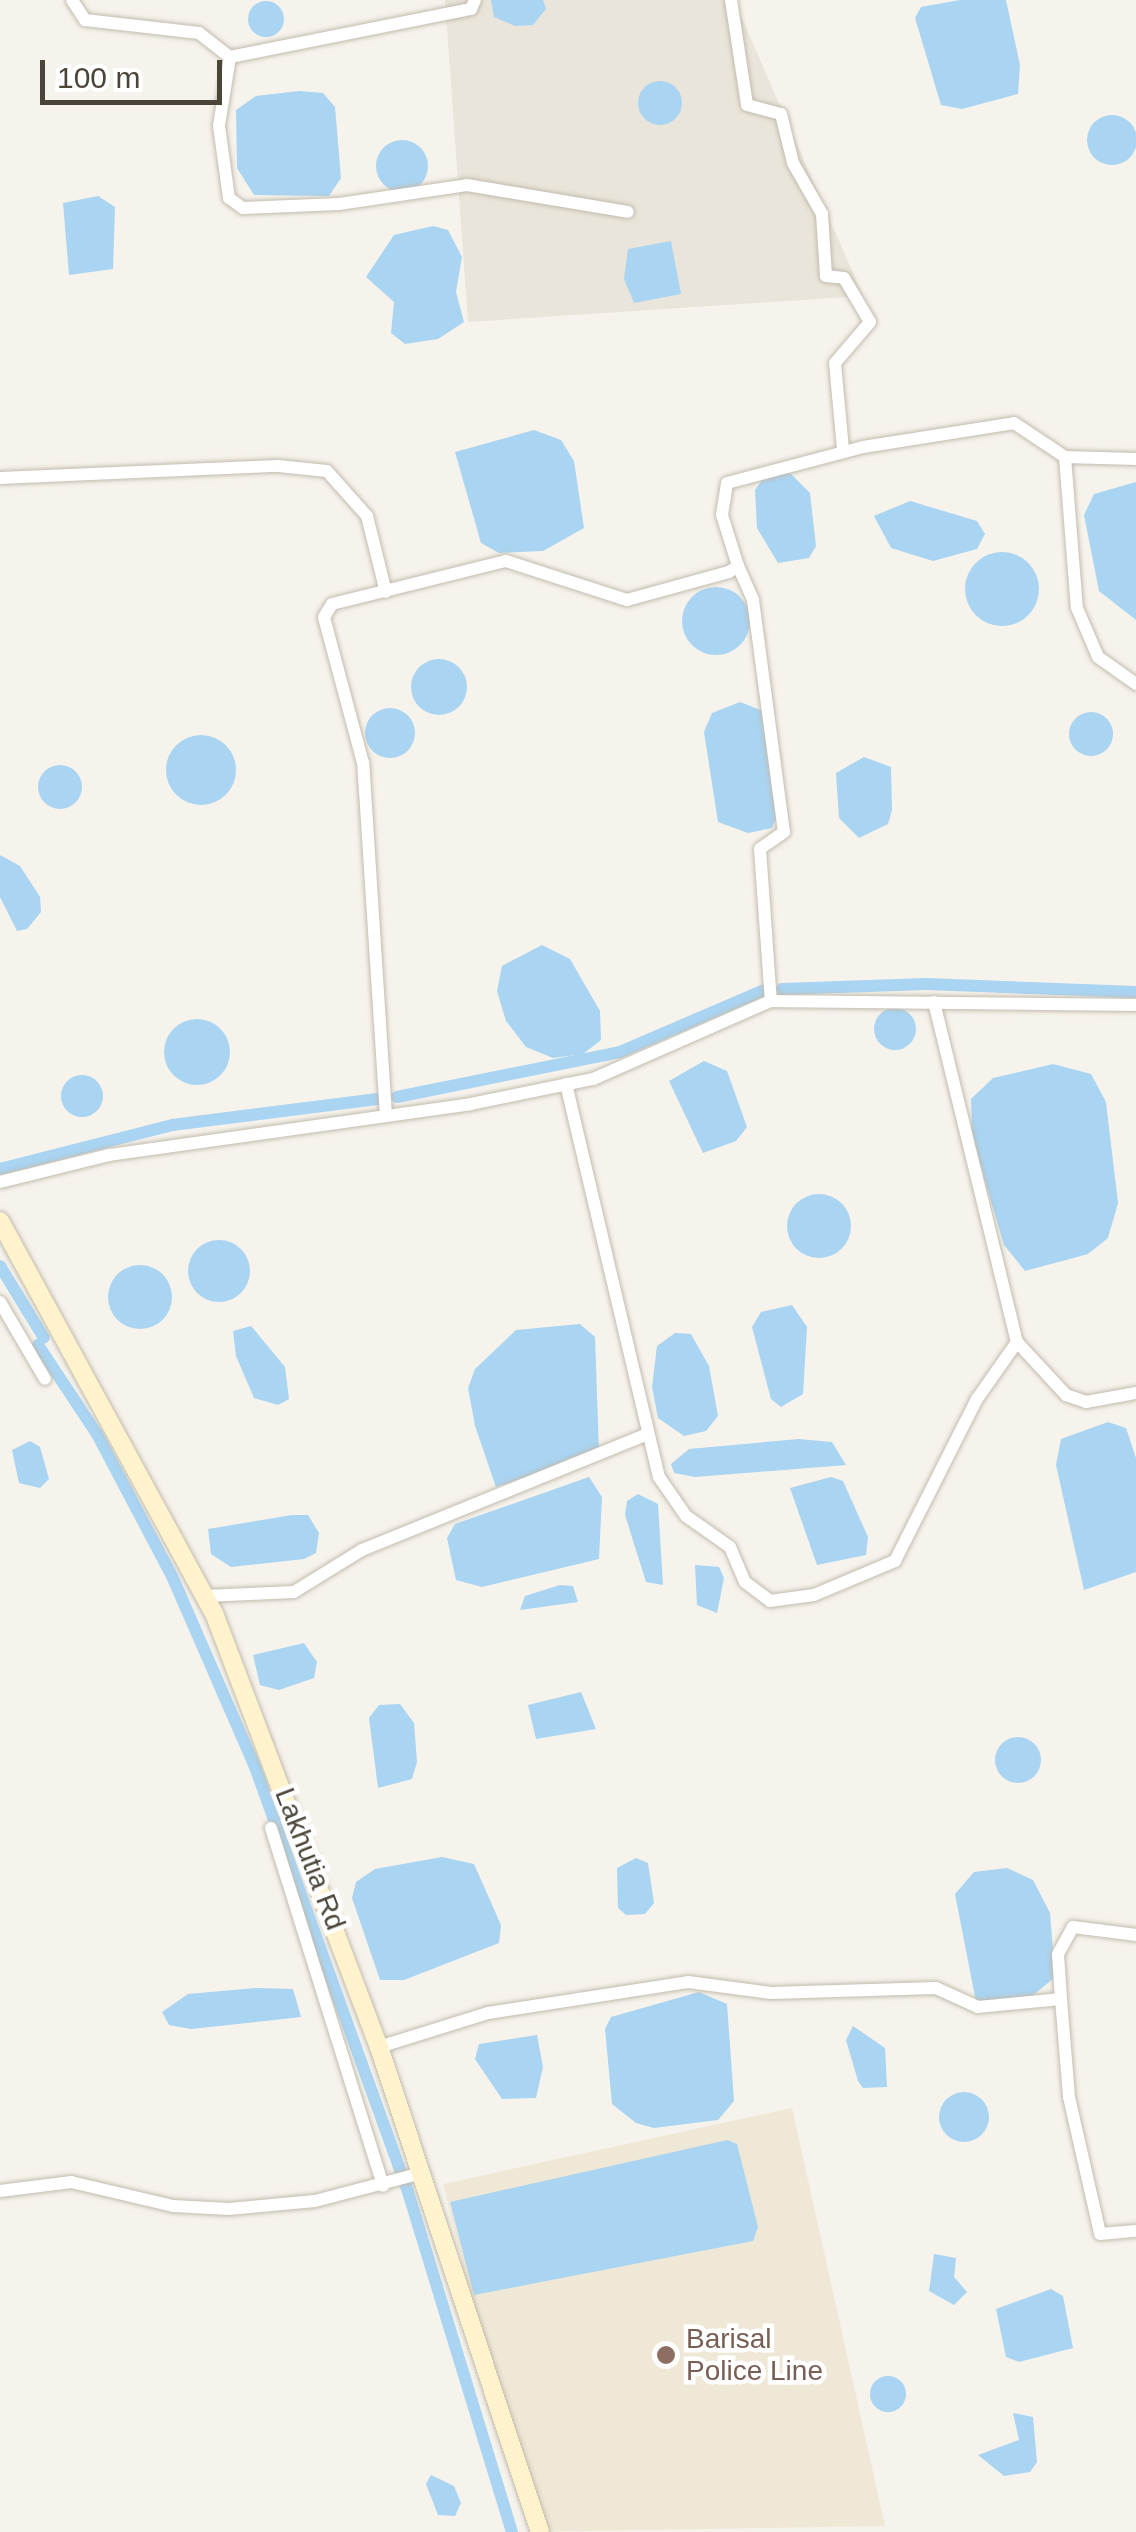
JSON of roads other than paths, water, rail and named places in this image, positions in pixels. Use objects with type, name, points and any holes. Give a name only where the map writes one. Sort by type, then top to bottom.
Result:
[{"type":"street","points":[[72,0],[86,20],[199,33],[230,57],[471,9],[475,0]]},
{"type":"street","points":[[731,0],[747,105],[781,114],[793,163],[822,214],[826,276],[844,278],[870,322],[834,363],[843,450]]},
{"type":"street","points":[[230,57],[219,126],[229,198],[243,208],[340,204],[467,185],[628,212]]},
{"type":"street","points":[[770,1001],[760,849],[784,832],[753,600],[722,515],[728,483],[843,450],[1014,424],[1065,457],[1136,458]]},
{"type":"street","points":[[1065,457],[1077,608],[1098,657],[1136,684]]},
{"type":"street","points":[[0,478],[278,466],[327,471],[368,516],[386,592]]},
{"type":"street","points":[[386,1116],[363,763],[324,617],[332,604],[506,561],[627,600],[738,566]]},
{"type":"street","points":[[0,1182],[108,1155],[386,1116],[566,1084],[770,1001],[1136,1005]]},
{"type":"street","points":[[934,1002],[1017,1342],[1066,1395],[1086,1402],[1136,1393]]},
{"type":"street","points":[[566,1084],[659,1477],[686,1516],[730,1547],[745,1582],[770,1600],[814,1596],[895,1561],[977,1400],[1017,1342]]},
{"type":"street","name":"Lakhutia Rd","points":[[0,1222],[205,1596],[380,2047],[540,2532]]},
{"type":"street","points":[[0,1302],[45,1379]]},
{"type":"street","points":[[205,1596],[294,1592],[362,1550],[647,1434]]},
{"type":"street","points":[[271,1828],[384,2186]]},
{"type":"street","points":[[1136,1935],[1073,1927],[1058,1954],[1069,2097],[1100,2234],[1136,2230]]},
{"type":"street","points":[[380,2047],[488,2013],[688,1982],[771,1993],[936,1988],[978,2008],[1061,1999]]},
{"type":"street","points":[[0,2191],[71,2182],[173,2206],[229,2209],[384,2186],[422,2172]]},
{"type":"water","points":[[491,0],[543,0],[546,9],[533,25],[515,26],[494,17]]},
{"type":"water","points":[[960,0],[1006,0],[1020,65],[1018,94],[962,109],[941,105],[915,18],[921,7]]},
{"type":"water","points":[[266,1],[279,6],[284,19],[279,32],[266,37],[253,32],[248,19],[253,6]]},
{"type":"water","points":[[660,81],[676,87],[682,103],[676,119],[660,125],[644,119],[638,103],[644,87]]},
{"type":"water","points":[[299,91],[323,93],[335,107],[341,178],[329,196],[254,195],[237,168],[236,110],[256,96]]},
{"type":"water","points":[[1112,115],[1130,122],[1137,140],[1130,158],[1112,165],[1094,158],[1087,140],[1094,122]]},
{"type":"water","points":[[402,140],[420,148],[428,166],[420,184],[402,192],[384,184],[376,166],[384,148]]},
{"type":"water","points":[[98,196],[115,207],[113,269],[69,275],[63,203]]},
{"type":"water","points":[[433,226],[448,230],[462,257],[456,292],[464,322],[438,339],[405,344],[391,333],[394,302],[366,277],[394,235]]},
{"type":"water","points":[[671,241],[681,294],[634,303],[624,279],[628,249]]},
{"type":"water","points":[[534,430],[561,440],[574,461],[584,528],[543,551],[499,553],[481,543],[455,452]]},
{"type":"water","points":[[787,470],[810,493],[816,546],[809,558],[778,563],[757,528],[755,490],[765,476]]},
{"type":"water","points":[[1136,482],[1136,620],[1099,591],[1084,515],[1094,494]]},
{"type":"water","points":[[910,501],[977,521],[985,534],[977,549],[933,561],[891,548],[874,516]]},
{"type":"water","points":[[1002,552],[1028,563],[1039,589],[1028,615],[1002,626],[976,615],[965,589],[976,563]]},
{"type":"water","points":[[716,587],[740,597],[750,621],[740,645],[716,655],[692,645],[682,621],[692,597]]},
{"type":"water","points":[[439,659],[459,667],[467,687],[459,707],[439,715],[419,707],[411,687],[419,667]]},
{"type":"water","points":[[740,702],[763,711],[777,817],[772,828],[748,833],[718,822],[704,732],[712,713]]},
{"type":"water","points":[[390,708],[408,715],[415,733],[408,751],[390,758],[372,751],[365,733],[372,715]]},
{"type":"water","points":[[1091,712],[1107,718],[1113,734],[1107,750],[1091,756],[1075,750],[1069,734],[1075,718]]},
{"type":"water","points":[[201,735],[226,745],[236,770],[226,795],[201,805],[176,795],[166,770],[176,745]]},
{"type":"water","points":[[864,757],[891,767],[892,810],[888,824],[859,838],[839,818],[836,773]]},
{"type":"water","points":[[60,765],[75,772],[82,787],[75,802],[60,809],[45,802],[38,787],[45,772]]},
{"type":"water","points":[[0,855],[20,866],[40,897],[41,912],[27,929],[17,931],[0,897]]},
{"type":"water","points":[[542,945],[570,959],[600,1011],[601,1040],[583,1054],[553,1058],[526,1047],[506,1021],[497,991],[502,966]]},
{"type":"water","points":[[895,1008],[910,1014],[916,1029],[910,1044],[895,1050],[880,1044],[874,1029],[880,1014]]},
{"type":"water","points":[[197,1019],[220,1029],[230,1052],[220,1075],[197,1085],[174,1075],[164,1052],[174,1029]]},
{"type":"water","points":[[704,1061],[727,1071],[747,1127],[736,1141],[703,1153],[669,1081]]},
{"type":"water","points":[[1053,1064],[1091,1074],[1106,1102],[1118,1203],[1108,1238],[1088,1254],[1025,1271],[1004,1245],[972,1137],[971,1099],[993,1078]]},
{"type":"water","points":[[82,1075],[97,1081],[103,1096],[97,1111],[82,1117],[67,1111],[61,1096],[67,1081]]},
{"type":"water","points":[[819,1194],[842,1203],[851,1226],[842,1249],[819,1258],[796,1249],[787,1226],[796,1203]]},
{"type":"water","points":[[219,1240],[241,1249],[250,1271],[241,1293],[219,1302],[197,1293],[188,1271],[197,1249]]},
{"type":"water","points":[[140,1265],[163,1274],[172,1297],[163,1320],[140,1329],[117,1320],[108,1297],[117,1274]]},
{"type":"water","points":[[792,1305],[807,1327],[803,1394],[781,1407],[771,1399],[752,1327],[761,1312]]},
{"type":"water","points":[[580,1324],[595,1337],[599,1452],[496,1487],[475,1426],[468,1388],[475,1369],[516,1330]]},
{"type":"water","points":[[251,1326],[285,1367],[289,1399],[278,1405],[254,1398],[236,1356],[233,1331]]},
{"type":"water","points":[[675,1333],[691,1334],[709,1366],[718,1416],[706,1431],[684,1436],[658,1418],[652,1387],[657,1346]]},
{"type":"water","points":[[1108,1422],[1126,1428],[1136,1458],[1136,1572],[1084,1590],[1056,1465],[1061,1439]]},
{"type":"water","points":[[799,1439],[832,1442],[846,1465],[695,1477],[674,1473],[671,1464],[689,1449]]},
{"type":"water","points":[[30,1441],[40,1447],[49,1479],[40,1488],[19,1483],[12,1450]]},
{"type":"water","points":[[589,1477],[602,1497],[599,1559],[482,1587],[456,1580],[447,1538],[455,1524]]},
{"type":"water","points":[[831,1477],[843,1481],[868,1537],[866,1555],[817,1565],[790,1488]]},
{"type":"water","points":[[638,1494],[658,1504],[663,1585],[646,1582],[625,1515],[627,1501]]},
{"type":"water","points":[[308,1515],[319,1533],[316,1553],[304,1559],[231,1567],[211,1554],[208,1529]]},
{"type":"water","points":[[695,1565],[719,1567],[724,1578],[717,1613],[697,1605]]},
{"type":"water","points":[[560,1585],[573,1586],[578,1602],[520,1610],[525,1596]]},
{"type":"water","points":[[304,1643],[317,1662],[314,1678],[279,1690],[260,1685],[253,1655]]},
{"type":"water","points":[[581,1692],[596,1729],[536,1739],[528,1705]]},
{"type":"water","points":[[400,1704],[414,1723],[417,1762],[412,1779],[378,1788],[369,1718],[379,1705]]},
{"type":"water","points":[[1018,1737],[1034,1744],[1041,1760],[1034,1776],[1018,1783],[1002,1776],[995,1760],[1002,1744]]},
{"type":"water","points":[[442,1857],[474,1864],[501,1925],[499,1943],[404,1980],[380,1980],[352,1898],[356,1882],[375,1869]]},
{"type":"water","points":[[636,1858],[648,1863],[654,1903],[645,1914],[626,1915],[618,1908],[617,1868]]},
{"type":"water","points":[[1007,1868],[1033,1880],[1050,1913],[1055,1977],[1031,1997],[976,2002],[955,1894],[974,1872]]},
{"type":"water","points":[[293,1989],[301,2017],[191,2029],[169,2025],[162,2012],[188,1994]]},
{"type":"water","points":[[699,1992],[727,2004],[734,2101],[718,2120],[654,2128],[636,2123],[612,2104],[605,2029],[611,2017]]},
{"type":"water","points":[[853,2026],[885,2048],[887,2087],[863,2088],[858,2081],[846,2040]]},
{"type":"water","points":[[537,2035],[543,2067],[536,2098],[502,2099],[475,2059],[479,2044]]},
{"type":"water","points":[[964,2092],[982,2099],[989,2117],[982,2135],[964,2142],[946,2135],[939,2117],[946,2099]]},
{"type":"water","points":[[727,2140],[737,2144],[758,2227],[753,2241],[474,2295],[450,2202]]},
{"type":"water","points":[[934,2254],[956,2258],[954,2277],[967,2292],[954,2305],[929,2291]]},
{"type":"water","points":[[1051,2289],[1063,2296],[1073,2348],[1019,2362],[1006,2357],[996,2309]]},
{"type":"water","points":[[888,2376],[901,2381],[906,2394],[901,2407],[888,2412],[875,2407],[870,2394],[875,2381]]},
{"type":"water","points":[[1013,2413],[1033,2417],[1037,2462],[1030,2472],[1004,2476],[978,2455],[1019,2440]]},
{"type":"water","points":[[431,2475],[454,2486],[461,2503],[455,2516],[438,2515],[426,2484]]},
{"type":"waterway","points":[[782,989],[926,984],[1136,992]]},
{"type":"waterway","points":[[397,1097],[620,1052],[764,990]]},
{"type":"waterway","points":[[0,1169],[172,1125],[377,1099]]},
{"type":"waterway","points":[[0,1266],[44,1338]]},
{"type":"waterway","points":[[38,1345],[97,1434],[172,1576],[255,1767],[408,2192],[512,2532]]},
{"type":"place","name":"Barisal Police Line","points":[[666,2355]]}]
